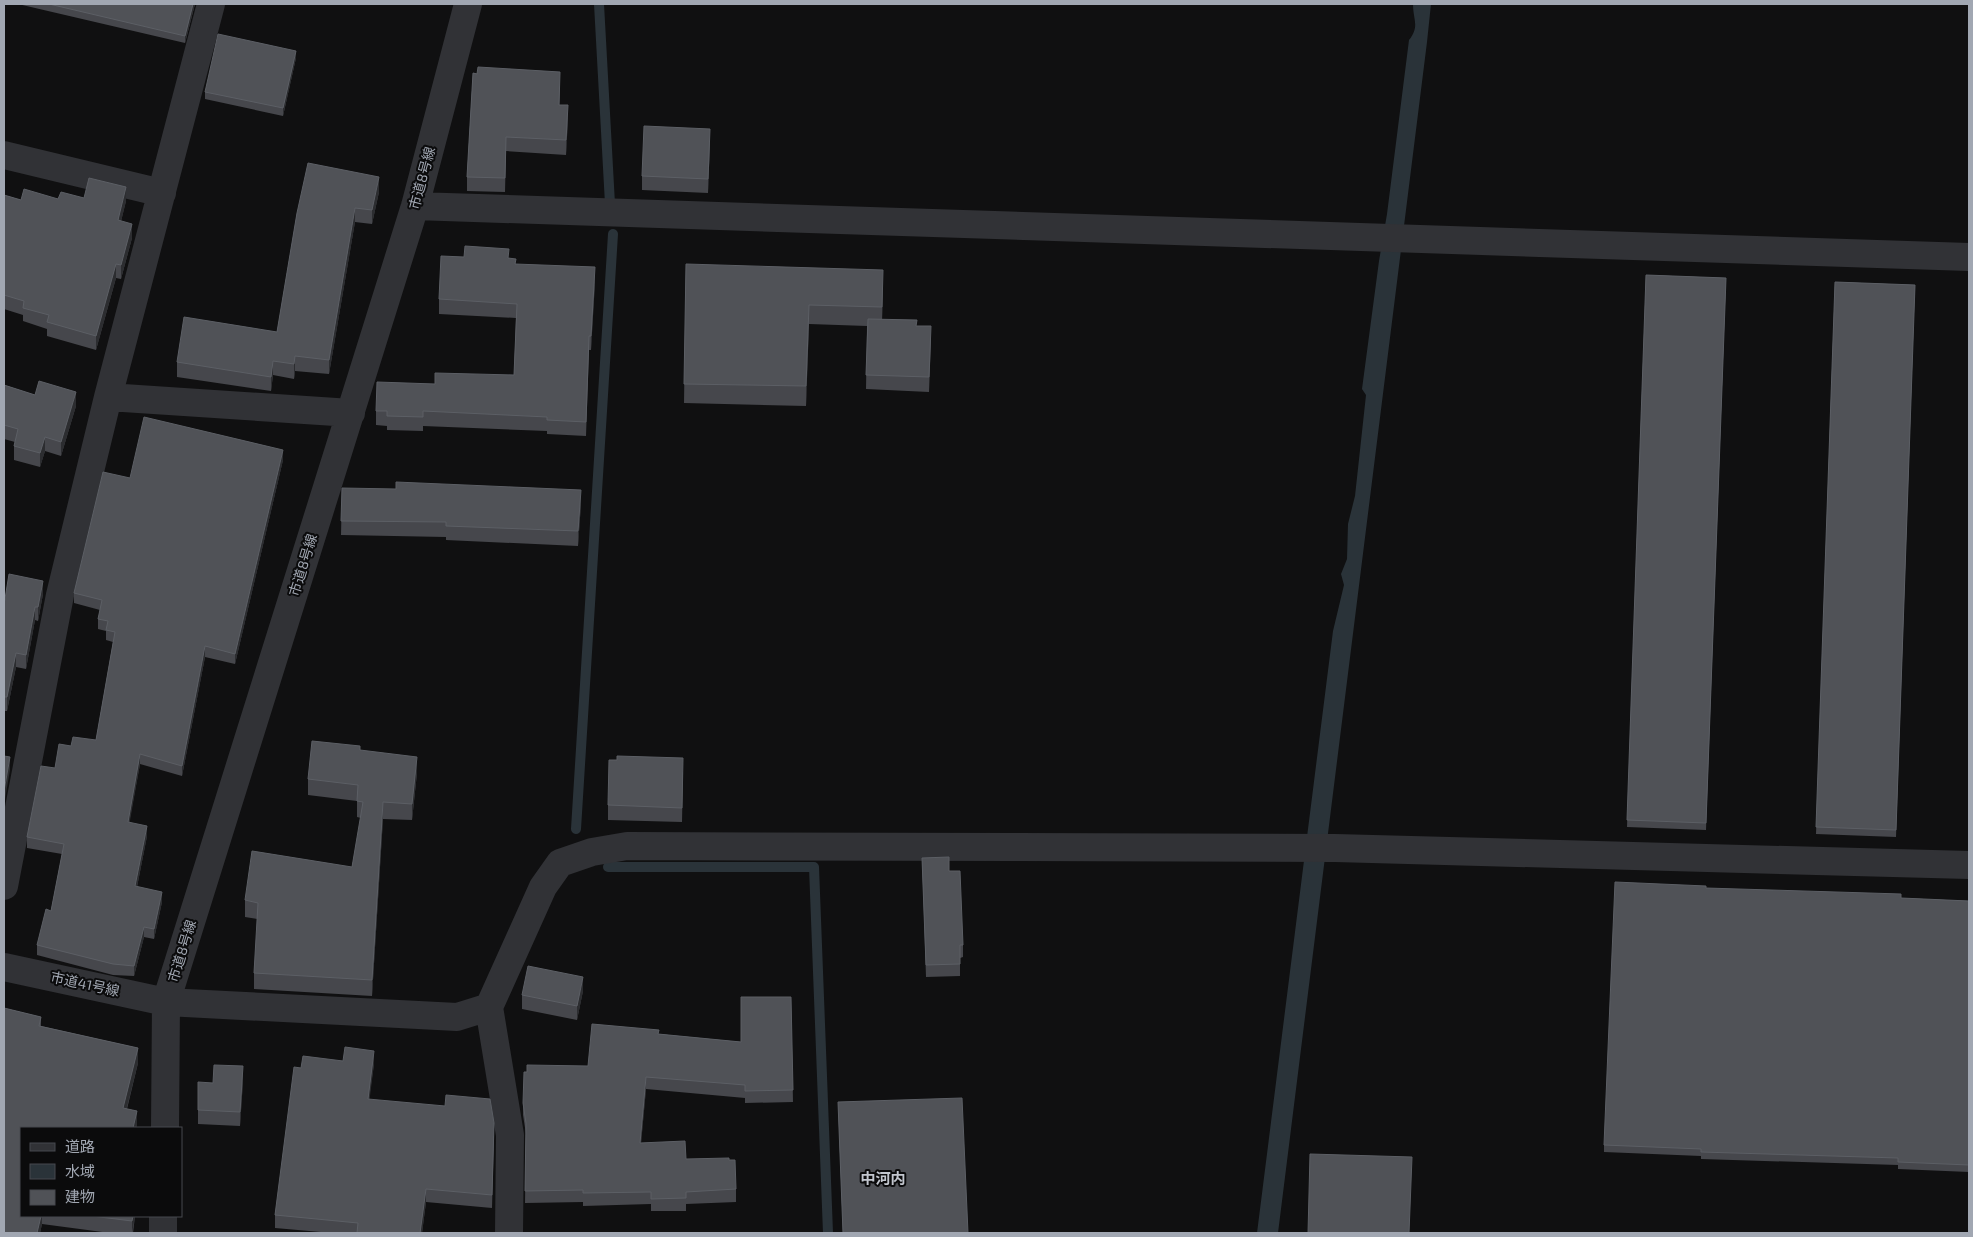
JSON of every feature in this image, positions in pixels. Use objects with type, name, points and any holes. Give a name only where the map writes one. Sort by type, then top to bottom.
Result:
[{"type":"street","points":[[4,886],[60,595],[108,398],[211,4]]},
{"type":"street","name":"市道8号線","points":[[164,1127],[166,1002],[415,206],[468,4]]},
{"type":"street","points":[[4,155],[162,193]]},
{"type":"street","points":[[415,206],[1969,257]]},
{"type":"street","points":[[108,398],[351,412]]},
{"type":"street","points":[[509,1233],[510,1136],[489,1007],[543,887],[560,863],[592,852],[627,846],[1313,849],[1969,865]]},
{"type":"street","name":"市道41号線","points":[[4,967],[166,1002],[457,1017],[489,1007]]},
{"type":"street","points":[[163,1217],[163,1233]]},
{"type":"water","points":[[1413,4],[1431,4],[1427,42],[1278,1233],[1257,1233],[1333,631],[1344,585],[1341,574],[1347,559],[1348,524],[1355,496],[1366,395],[1362,389],[1409,40],[1415,27]]},
{"type":"building","points":[[49,4],[193,4],[185,36]]},
{"type":"building","points":[[218,34],[296,51],[283,108],[205,92]]},
{"type":"building","points":[[478,67],[560,72],[559,105],[568,105],[566,140],[506,137],[505,178],[467,177],[473,73],[477,74]]},
{"type":"building","points":[[644,126],[710,129],[708,179],[642,176]]},
{"type":"building","points":[[308,163],[379,177],[372,210],[355,208],[329,360],[295,356],[294,364],[273,361],[271,377],[177,362],[184,317],[277,332],[297,213]]},
{"type":"building","points":[[89,178],[126,187],[118,220],[132,224],[121,265],[116,264],[96,336],[47,322],[49,315],[23,308],[24,301],[4,295],[4,195],[21,200],[24,189],[58,199],[61,192],[84,198]]},
{"type":"building","points":[[465,246],[509,249],[508,258],[516,259],[515,264],[595,267],[591,336],[589,336],[586,422],[547,420],[547,417],[423,411],[423,417],[387,416],[387,411],[376,411],[377,382],[435,384],[435,373],[514,375],[517,304],[439,299],[441,256],[464,257]]},
{"type":"building","points":[[686,264],[883,270],[882,307],[809,305],[806,386],[684,384]]},
{"type":"building","points":[[1646,275],[1726,278],[1706,823],[1627,820]]},
{"type":"building","points":[[1835,282],[1915,285],[1896,830],[1816,827]]},
{"type":"building","points":[[868,319],[917,320],[916,326],[931,326],[929,377],[866,375]]},
{"type":"building","points":[[39,381],[76,392],[61,442],[45,437],[40,453],[14,446],[18,429],[4,425],[4,385],[35,395]]},
{"type":"building","points":[[144,417],[283,450],[235,654],[205,646],[182,766],[140,754],[128,822],[147,826],[135,886],[162,892],[154,929],[144,927],[134,966],[113,964],[37,945],[46,909],[51,911],[64,844],[27,837],[41,766],[55,768],[59,744],[71,746],[73,737],[96,740],[115,632],[106,630],[108,621],[98,619],[102,600],[74,593],[103,472],[130,478]]},
{"type":"building","points":[[396,482],[581,490],[578,531],[446,526],[446,522],[341,521],[342,488],[396,489]]},
{"type":"building","points":[[9,574],[43,581],[38,607],[35,607],[26,655],[16,653],[7,697],[4,697],[4,605]]},
{"type":"building","points":[[312,741],[360,746],[360,750],[417,757],[412,804],[383,802],[372,980],[254,973],[258,903],[245,900],[252,851],[352,867],[363,802],[357,801],[358,785],[308,779]]},
{"type":"building","points":[[4,756],[10,757],[4,791]]},
{"type":"building","points":[[617,756],[683,758],[682,808],[608,805],[609,760],[617,760]]},
{"type":"building","points":[[949,857],[949,871],[960,871],[963,945],[960,945],[960,964],[926,965],[922,858]]},
{"type":"building","points":[[1615,882],[1706,886],[1706,888],[1901,894],[1901,898],[1969,901],[1969,1165],[1898,1162],[1898,1158],[1701,1152],[1701,1149],[1604,1145]]},
{"type":"building","points":[[528,966],[583,977],[577,1006],[522,995]]},
{"type":"building","points":[[741,997],[791,997],[793,1090],[745,1091],[745,1085],[646,1077],[640,1143],[685,1141],[686,1159],[729,1158],[729,1160],[735,1160],[736,1189],[686,1192],[686,1198],[651,1199],[651,1192],[583,1193],[583,1190],[525,1191],[526,1123],[523,1103],[524,1072],[527,1072],[527,1065],[588,1066],[592,1024],[659,1030],[658,1034],[741,1042]]},
{"type":"building","points":[[4,1008],[41,1017],[39,1026],[138,1048],[123,1108],[137,1111],[133,1127],[20,1127],[20,1217],[41,1217],[37,1233],[4,1233]]},
{"type":"building","points":[[345,1047],[374,1051],[368,1099],[445,1106],[446,1095],[490,1099],[494,1123],[492,1195],[426,1189],[420,1233],[357,1233],[358,1223],[275,1215],[294,1067],[301,1068],[303,1056],[343,1061]]},
{"type":"building","points":[[214,1065],[243,1066],[240,1112],[198,1110],[198,1082],[213,1083]]},
{"type":"building","points":[[962,1098],[968,1233],[843,1233],[838,1102]]},
{"type":"building","points":[[1310,1154],[1412,1157],[1409,1233],[1308,1233]]},
{"type":"building","points":[[100,1217],[133,1217],[132,1221]]},
{"type":"waterway","points":[[599,4],[610,204]]},
{"type":"waterway","points":[[576,829],[613,234]]},
{"type":"waterway","points":[[608,867],[814,867],[828,1233]]},
{"type":"district","name":"中河内","points":[[883,1179]]}]
